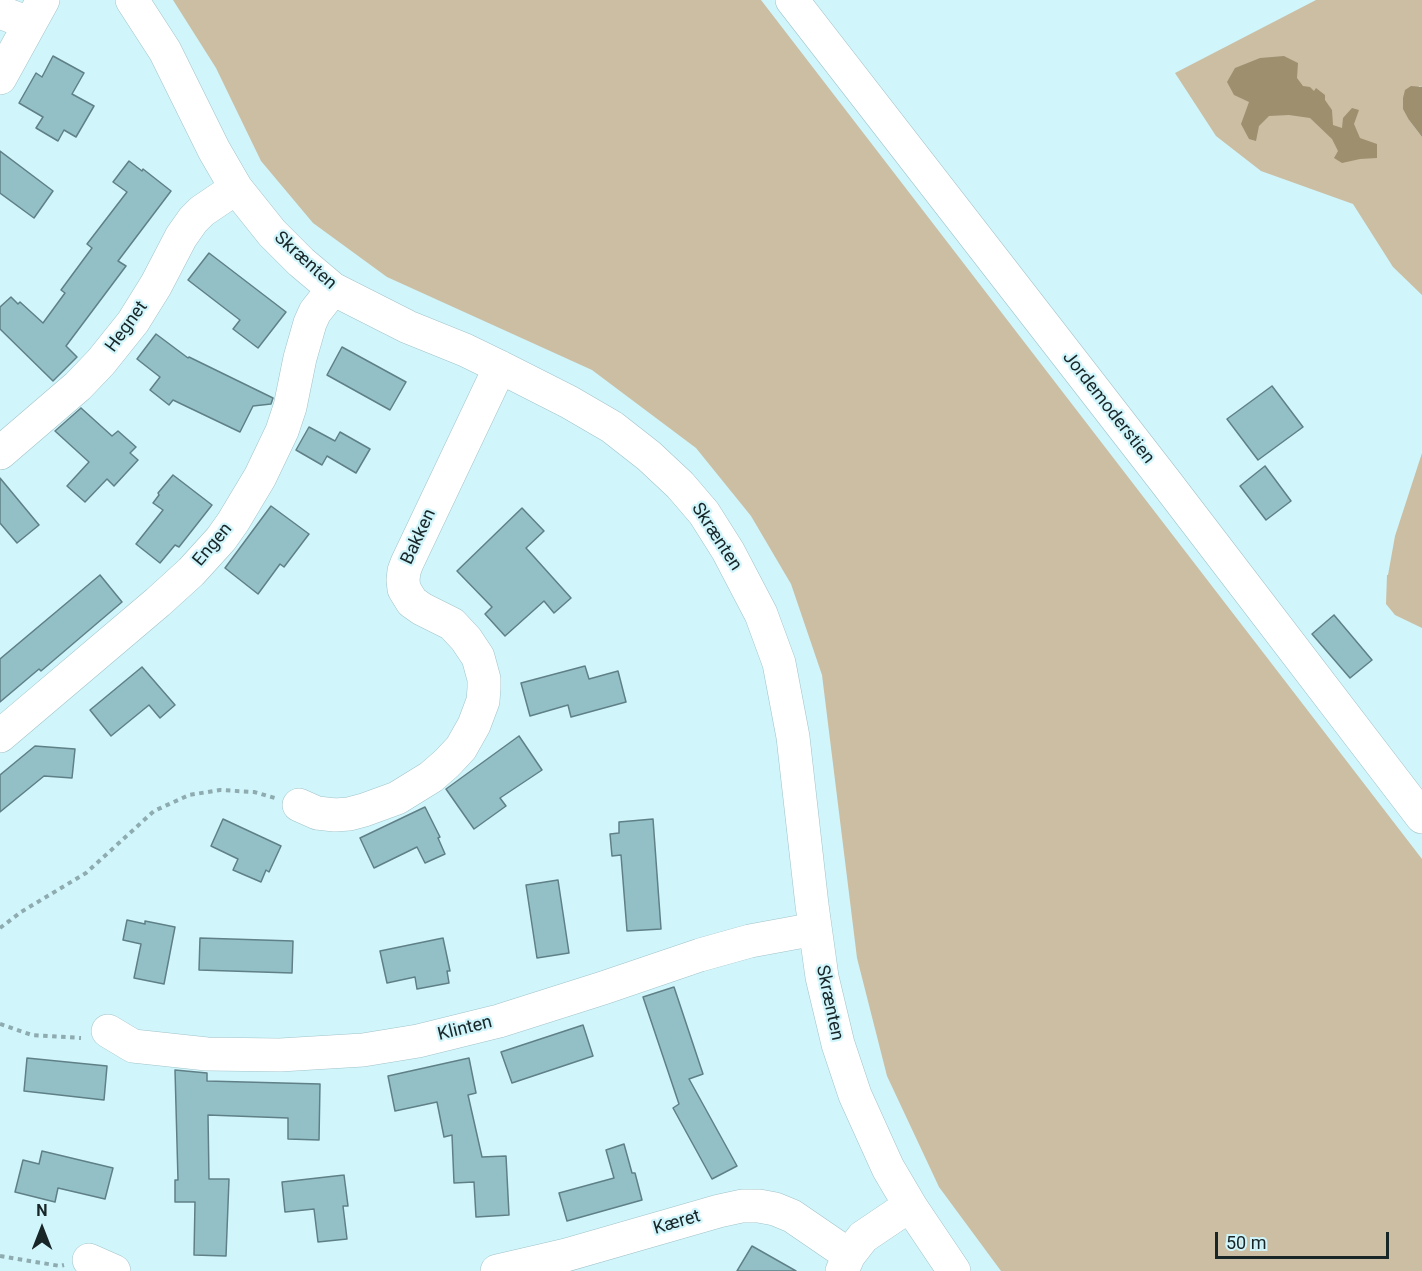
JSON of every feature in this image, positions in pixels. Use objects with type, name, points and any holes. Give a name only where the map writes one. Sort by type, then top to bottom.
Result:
[{"type":"street","name":"Skrænten","points":[[132,0],[165,51],[214,150],[236,188],[272,233],[301,262],[333,289],[408,327],[500,367],[612,427],[649,456],[680,485],[704,513],[728,551],[761,614],[779,663],[793,737],[822,977],[844,1064],[855,1095],[888,1168],[954,1271]]},
{"type":"street","name":"Jordemoderstien","points":[[792,0],[1166,481],[1422,817]]},
{"type":"street","points":[[0,78],[10,61],[24,12]]},
{"type":"street","name":"Hegnet","points":[[0,453],[78,386],[101,362],[133,322],[156,285],[181,237],[194,220],[202,211],[236,188]]},
{"type":"street","name":"Engen","points":[[0,736],[158,602],[191,572],[221,539],[260,477],[282,431],[310,323],[315,312],[333,289]]},
{"type":"street","name":"Bakken","points":[[299,806],[317,813],[335,815],[349,814],[379,806],[431,777],[447,763],[469,736],[483,701],[484,679],[478,657],[452,624],[412,602],[404,589],[402,580],[407,563],[500,367]]},
{"type":"street","name":"Klinten","points":[[108,1031],[133,1046],[207,1054],[280,1055],[363,1050],[418,1041],[499,1021],[592,992],[700,954],[750,941],[815,929]]},
{"type":"street","name":"Kæret","points":[[497,1271],[566,1255],[742,1206],[775,1209],[792,1216],[845,1263],[862,1237],[911,1207]]},
{"type":"path","points":[[0,928],[21,912],[86,873],[154,811],[189,795],[220,790],[254,792],[299,806]]},
{"type":"path","points":[[0,1024],[32,1035],[82,1038],[108,1031]]},
{"type":"path","points":[[0,1256],[60,1266],[101,1265]]},
{"type":"shaded area","points":[[173,0],[761,0],[1422,859],[1422,1271],[1001,1271],[939,1187],[887,1076],[857,958],[822,675],[791,584],[751,516],[696,448],[592,370],[387,277],[313,223],[261,161],[216,68]]},
{"type":"shaded area","points":[[1316,0],[1422,0],[1422,87],[1419,86],[1409,120],[1422,137],[1422,295],[1393,267],[1353,204],[1261,171],[1216,136],[1175,73]]},
{"type":"shaded area","points":[[1284,56],[1298,63],[1297,78],[1303,86],[1310,87],[1314,91],[1316,88],[1325,95],[1325,100],[1332,110],[1333,125],[1342,128],[1343,118],[1352,108],[1359,110],[1354,124],[1360,138],[1377,144],[1377,158],[1342,163],[1334,158],[1338,151],[1332,139],[1310,118],[1289,115],[1269,116],[1259,126],[1256,141],[1249,139],[1241,124],[1249,102],[1234,95],[1227,82],[1235,68],[1260,58]]},
{"type":"shaded area","points":[[1411,86],[1422,87],[1422,137],[1403,109],[1405,90]]},
{"type":"shaded area","points":[[1422,453],[1422,628],[1395,615],[1386,604],[1387,575],[1395,536]]},
{"type":"building","points":[[53,56],[84,73],[72,94],[94,106],[76,137],[64,130],[58,141],[36,128],[43,117],[19,103],[36,73],[42,77]]},
{"type":"building","points":[[0,151],[53,191],[34,218],[0,193]]},
{"type":"building","points":[[129,161],[171,191],[118,261],[126,266],[66,346],[77,357],[53,381],[0,329],[0,307],[11,297],[43,323],[65,293],[61,290],[92,248],[87,244],[127,192],[113,182]]},
{"type":"building","points":[[209,253],[286,312],[258,348],[233,329],[240,320],[188,280]]},
{"type":"building","points":[[156,334],[188,358],[273,398],[271,404],[253,406],[240,432],[173,400],[169,405],[150,390],[160,377],[137,359]]},
{"type":"building","points":[[342,347],[406,382],[390,410],[327,375]]},
{"type":"building","points":[[1272,386],[1303,427],[1258,460],[1227,419]]},
{"type":"building","points":[[81,408],[112,436],[118,431],[136,447],[130,453],[138,460],[114,486],[107,479],[85,502],[67,486],[89,462],[55,431]]},
{"type":"building","points":[[309,427],[335,441],[340,432],[370,449],[356,473],[327,456],[322,465],[296,450]]},
{"type":"building","points":[[1265,466],[1291,501],[1266,520],[1240,486]]},
{"type":"building","points":[[173,475],[212,505],[179,547],[175,545],[160,563],[136,544],[163,510],[153,503]]},
{"type":"building","points":[[0,478],[39,525],[17,543],[0,523]]},
{"type":"building","points":[[271,506],[309,534],[284,567],[280,564],[258,594],[225,568]]},
{"type":"building","points":[[522,508],[544,531],[526,548],[571,598],[554,613],[544,601],[505,636],[485,614],[492,607],[457,571]]},
{"type":"building","points":[[100,575],[122,602],[41,671],[39,669],[0,702],[0,659]]},
{"type":"building","points":[[1334,615],[1372,660],[1350,678],[1312,634]]},
{"type":"building","points":[[585,666],[589,679],[618,671],[626,702],[571,717],[568,705],[530,716],[521,683]]},
{"type":"building","points":[[142,667],[175,705],[160,718],[149,705],[111,736],[90,710]]},
{"type":"building","points":[[519,736],[542,770],[500,798],[506,806],[474,829],[446,789]]},
{"type":"building","points":[[35,746],[75,749],[72,778],[44,776],[0,812],[0,775]]},
{"type":"building","points":[[425,807],[440,837],[438,838],[445,854],[425,863],[417,847],[374,868],[360,838]]},
{"type":"building","points":[[223,819],[281,846],[269,872],[266,870],[261,882],[233,870],[238,859],[211,846]]},
{"type":"building","points":[[653,819],[661,929],[627,931],[621,855],[612,856],[610,834],[619,833],[619,822]]},
{"type":"building","points":[[558,880],[569,953],[537,958],[526,885]]},
{"type":"building","points":[[127,920],[175,927],[164,984],[134,978],[141,944],[123,940]]},
{"type":"building","points":[[200,938],[293,941],[292,973],[199,970]]},
{"type":"building","points":[[443,938],[450,971],[447,971],[449,983],[417,989],[415,977],[387,983],[380,951]]},
{"type":"building","points":[[674,987],[703,1074],[689,1079],[737,1166],[712,1179],[673,1108],[679,1104],[643,997]]},
{"type":"building","points":[[583,1025],[593,1056],[512,1083],[501,1052]]},
{"type":"building","points":[[27,1058],[107,1066],[104,1100],[24,1091]]},
{"type":"building","points":[[469,1058],[476,1093],[468,1095],[482,1157],[506,1156],[509,1215],[476,1217],[474,1182],[454,1183],[452,1135],[444,1137],[437,1102],[395,1111],[388,1076]]},
{"type":"building","points":[[175,1070],[207,1073],[207,1081],[320,1084],[319,1140],[288,1139],[288,1118],[208,1115],[209,1179],[229,1179],[226,1256],[194,1255],[195,1202],[175,1202],[175,1180],[178,1180]]},
{"type":"building","points":[[624,1144],[642,1200],[567,1221],[559,1193],[614,1178],[606,1150]]},
{"type":"building","points":[[42,1151],[113,1168],[105,1199],[58,1188],[55,1202],[15,1192],[23,1160],[39,1164]]},
{"type":"building","points":[[344,1175],[348,1206],[343,1206],[347,1239],[318,1242],[314,1209],[285,1212],[282,1182]]},
{"type":"building","points":[[752,1246],[796,1271],[737,1271]]}]
